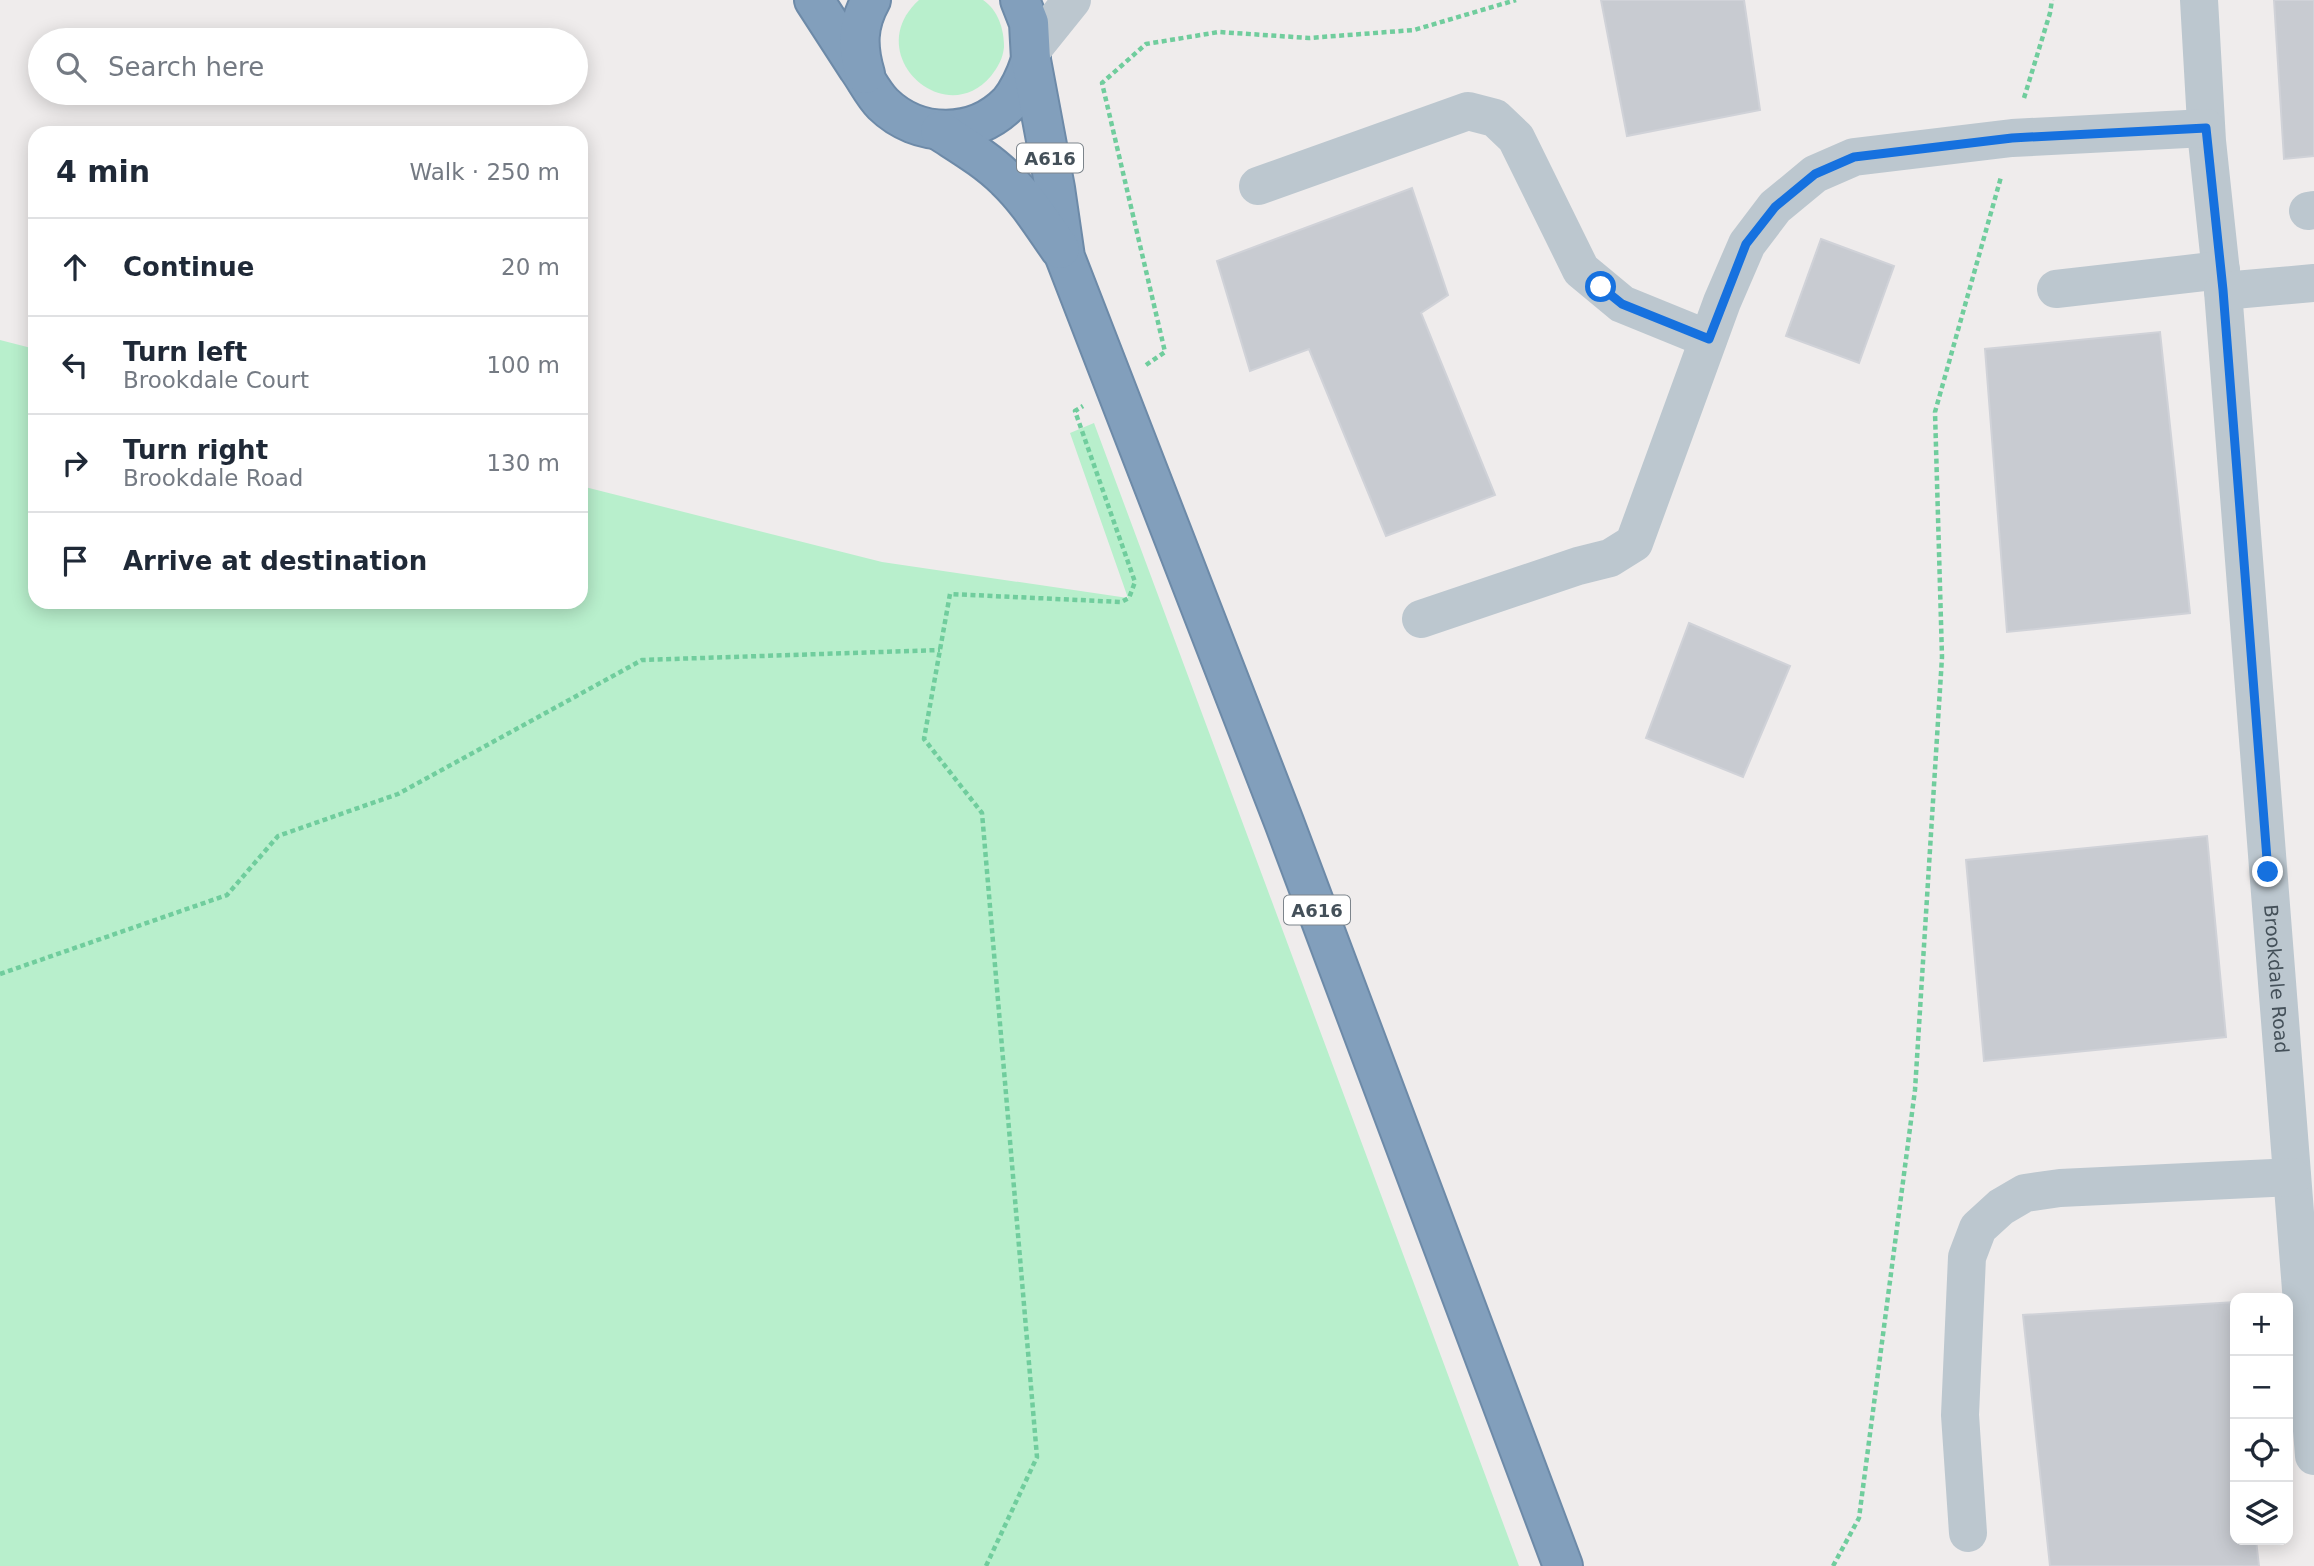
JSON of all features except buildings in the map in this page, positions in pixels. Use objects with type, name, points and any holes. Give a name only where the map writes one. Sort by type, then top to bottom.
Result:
[{"type":"highway","points":[[814,0],[866,80]]},
{"type":"highway","name":"A616","points":[[871,0],[863,14],[859,35],[859,55],[866,80],[882,103],[905,121],[922,127],[940,131],[967,128],[998,113],[1011,101],[1023,82],[1031,55]]},
{"type":"highway","name":"A616","points":[[1020,0],[1030,23],[1031,55],[1065,257],[1284,822],[1563,1566]]},
{"type":"highway","name":"A616","points":[[940,131],[981,158],[1006,179],[1031,207],[1065,257]]},
{"type":"street","points":[[1031,55],[1072,0]]},
{"type":"street","name":"Brookdale Road","points":[[2199,0],[2206,128],[2222,280],[2314,1456]]},
{"type":"street","points":[[1258,186],[1468,111],[1495,118],[1517,138],[1581,270],[1622,304],[1709,339]]},
{"type":"street","points":[[1421,620],[1578,566],[1610,558],[1634,543],[1746,244],[1775,207],[1815,174],[1854,157],[2012,138],[2206,128]]},
{"type":"street","points":[[2056,289],[2222,280],[2314,283]]},
{"type":"street","points":[[1968,1533],[1960,1415],[1967,1257],[1978,1228],[2001,1207],[2025,1194],[2060,1188],[2292,1177]]},
{"type":"path","points":[[986,1566],[1037,1457],[982,813],[924,739],[950,594],[1121,602],[1129,598],[1135,582],[1075,411],[1165,352],[1102,83],[1146,44],[1219,32],[1309,38],[1414,30],[1516,0]]},
{"type":"path","points":[[1833,1566],[1859,1518],[1915,1090],[1942,657],[1935,412],[2052,0]]},
{"type":"path","points":[[0,974],[227,895],[278,836],[398,794],[642,660],[940,650]]},
{"type":"green space","points":[[919,0],[983,0],[999,20],[1003,33],[1003,55],[991,76],[972,91],[952,95],[932,91],[915,79],[903,62],[899,42],[903,21]]},
{"type":"green space","points":[[0,340],[28,347],[28,609],[588,609],[588,488],[882,562],[1128,598],[1070,433],[1094,423],[1519,1566],[0,1566]]},
{"type":"route","points":[[1601,287],[1622,304],[1709,339],[1746,244],[1775,207],[1815,174],[1854,157],[2012,138],[2206,128],[2223,290],[2268,872]]}]
